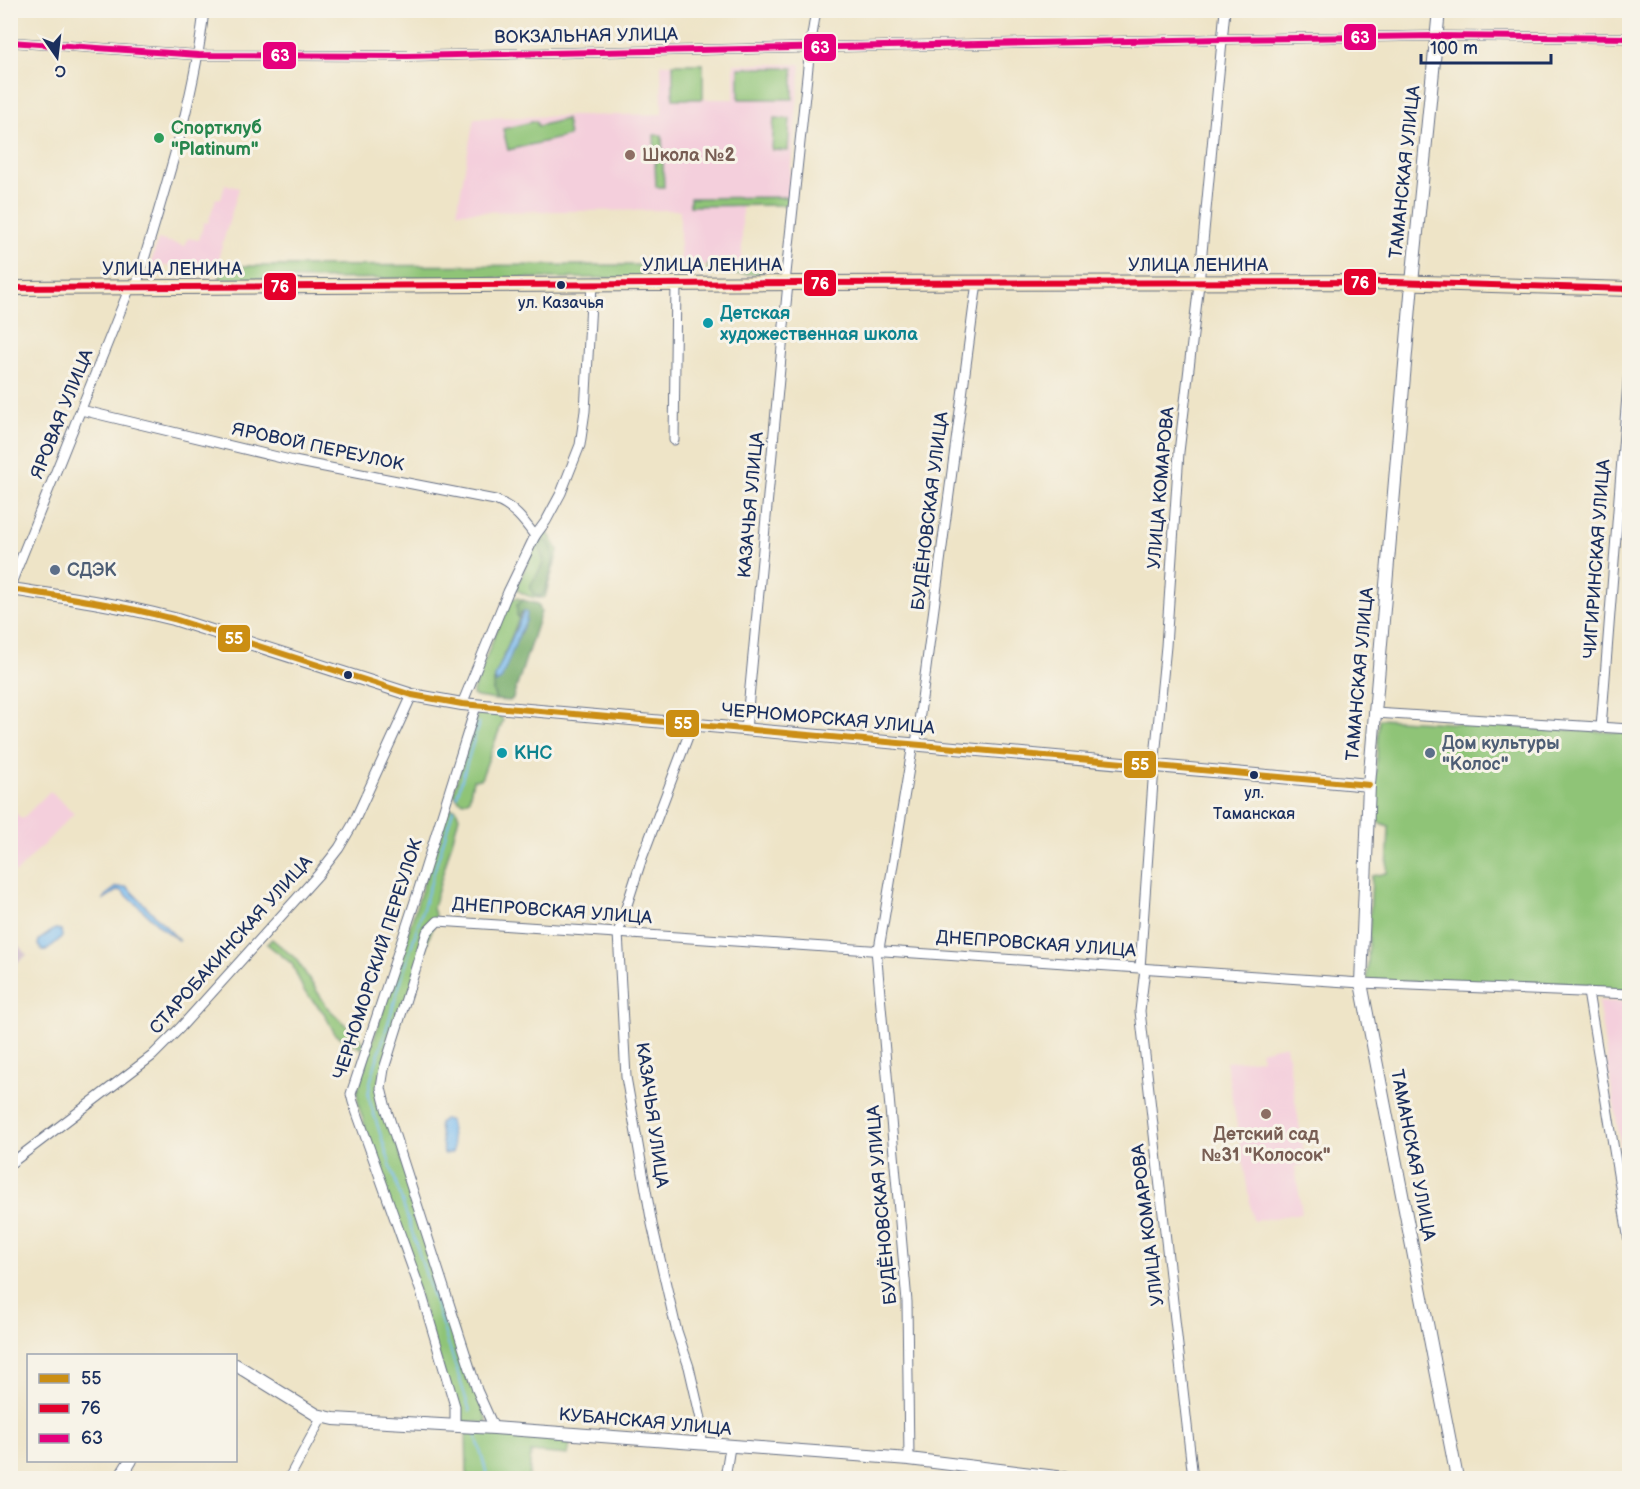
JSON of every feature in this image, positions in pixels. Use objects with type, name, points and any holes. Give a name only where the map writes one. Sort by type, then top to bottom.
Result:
[{"type":"main road","name":"УЛИЦА ЛЕНИНА","points":[[10,288],[976,282],[1412,283],[1629,289]]},
{"type":"street","name":"ЯРОВАЯ УЛИЦА","points":[[10,588],[133,287],[187,105],[199,55],[204,10]]},
{"type":"street","name":"КАЗАЧЬЯ УЛИЦА","points":[[746,730],[786,283],[810,48],[816,10]]},
{"type":"street","name":"УЛИЦА КОМАРОВА","points":[[1193,1479],[1140,1011],[1154,767],[1166,646],[1179,452],[1199,284],[1225,10]]},
{"type":"street","name":"ТАМАНСКАЯ УЛИЦА","points":[[1439,10],[1412,283],[1369,785],[1361,983],[1457,1479]]},
{"type":"street","name":"ВОКЗАЛЬНАЯ УЛИЦА","points":[[10,42],[199,55],[407,56],[1223,39],[1437,36],[1629,38]]},
{"type":"street","name":"БУДЁНОВСКАЯ УЛИЦА","points":[[909,1459],[906,1283],[877,949],[914,744],[976,282]]},
{"type":"street","points":[[674,440],[676,283]]},
{"type":"street","points":[[462,704],[508,592],[535,536],[561,493],[576,458],[583,432],[592,284]]},
{"type":"street","name":"ЧИГИРИНСКАЯ УЛИЦА","points":[[1601,728],[1629,357]]},
{"type":"street","name":"ЯРОВОЙ ПЕРЕУЛОК","points":[[81,410],[294,461],[495,500],[520,515],[535,536]]},
{"type":"street","name":"ЧЕРНОМОРСКАЯ УЛИЦА","points":[[10,588],[96,601],[165,617],[411,695],[462,704],[1369,785]]},
{"type":"street","name":"СТАРОБАКИНСКАЯ УЛИЦА","points":[[10,1164],[152,1056],[318,876],[353,824],[411,695]]},
{"type":"street","name":"ЧЕРНОМОРСКИЙ ПЕРЕУЛОК","points":[[455,1426],[455,1406],[421,1292],[351,1094],[417,896],[476,706]]},
{"type":"street","points":[[1375,713],[1629,729]]},
{"type":"street","name":"КАЗАЧЬЯ УЛИЦА","points":[[692,726],[642,858],[618,933],[626,1077],[652,1224],[676,1328],[689,1367],[701,1419],[702,1444]]},
{"type":"street","name":"ДНЕПРОВСКАЯ УЛИЦА","points":[[494,1428],[474,1378],[381,1089],[384,1069],[427,932],[441,920],[1361,983],[1629,994]]},
{"type":"street","points":[[1588,992],[1629,1247]]},
{"type":"street","name":"КУБАНСКАЯ УЛИЦА","points":[[237,1366],[306,1409],[322,1417],[334,1419],[494,1428],[909,1459],[1059,1478]]},
{"type":"street","points":[[290,1479],[322,1417]]},
{"type":"street","points":[[724,1479],[730,1447]]},
{"type":"street","points":[[120,1479],[130,1462]]},
{"type":"shaded area","name":"Школа №2","points":[[661,64],[703,64],[703,99],[734,99],[734,64],[801,64],[787,205],[742,206],[742,265],[680,265],[680,210],[457,212],[474,118],[662,114]]},
{"type":"shaded area","points":[[225,184],[239,188],[220,252],[220,266],[150,266],[158,239],[185,246],[188,238],[199,240],[204,222],[208,223],[216,198],[221,199]]},
{"type":"shaded area","points":[[50,791],[74,813],[16,873],[11,868],[11,809],[22,819]]},
{"type":"shaded area","points":[[11,937],[27,955],[11,968]]},
{"type":"shaded area","points":[[1598,1001],[1629,1002],[1629,1199],[1612,1092]]},
{"type":"shaded area","name":"Детский сад №31 \"Колосок\"","points":[[1286,1045],[1306,1165],[1295,1167],[1302,1213],[1253,1221],[1226,1062],[1262,1059],[1260,1051]]},
{"type":"green space","points":[[673,64],[703,64],[703,99],[673,99]]},
{"type":"green space","points":[[739,68],[793,68],[793,99],[739,99]]},
{"type":"green space","points":[[774,118],[790,119],[788,151],[772,150]]},
{"type":"green space","points":[[566,119],[569,136],[508,150],[503,129],[536,121],[538,126]]},
{"type":"green space","points":[[654,135],[662,135],[664,187],[656,187]]},
{"type":"green space","points":[[788,197],[787,205],[690,206],[690,198]]},
{"type":"green space","points":[[648,265],[645,278],[220,279],[220,266]]},
{"type":"green space","points":[[708,265],[761,265],[761,274],[708,274]]},
{"type":"green space","points":[[545,532],[548,533],[558,550],[545,597],[541,598],[529,596],[516,588],[538,540]]},
{"type":"green space","points":[[546,540],[551,545],[554,558],[544,593],[539,597],[533,594],[530,587],[543,564],[540,544],[541,541]]},
{"type":"green space","points":[[509,599],[523,600],[517,615],[519,618],[495,677],[493,691],[496,700],[477,697],[473,695],[473,691]]},
{"type":"green space","points":[[523,600],[538,604],[541,612],[513,698],[510,701],[496,700],[493,691],[494,681],[496,683],[526,621],[521,613],[519,618],[517,615],[517,605]]},
{"type":"green space","points":[[478,712],[499,714],[503,720],[481,779],[473,780],[469,799],[464,802],[453,793]]},
{"type":"green space","points":[[1379,719],[1629,733],[1629,991],[1367,980],[1372,876],[1387,873],[1389,826],[1373,820]]},
{"type":"green space","points":[[456,809],[459,817],[433,908],[436,918],[378,1082],[435,1269],[439,1301],[450,1313],[487,1423],[459,1421],[359,1107],[357,1092],[447,810]]},
{"type":"green space","points":[[272,939],[296,959],[328,1008],[364,1043],[362,1049],[335,1034],[324,1013],[304,991],[292,964],[267,944]]},
{"type":"green space","points":[[466,1430],[571,1437],[568,1455],[531,1452],[529,1478],[466,1478]]},
{"type":"water","points":[[524,611],[527,613],[526,621],[501,680],[496,683],[495,677]]},
{"type":"water","points":[[117,887],[127,887],[180,941],[162,928],[122,891],[118,890],[104,899]]},
{"type":"water","points":[[55,929],[61,930],[62,937],[47,950],[42,950],[38,945],[39,940]]},
{"type":"water","points":[[445,1119],[450,1121],[453,1149],[452,1153],[444,1154],[439,1126],[440,1122]]},
{"type":"waterway","points":[[457,796],[479,723]]},
{"type":"waterway","points":[[453,810],[371,1079],[368,1096],[470,1411]]},
{"type":"waterway","points":[[476,1435],[488,1478]]},
{"type":"transit line","name":"63","points":[[10,42],[199,55],[407,56],[1223,39],[1437,36],[1630,38]]},
{"type":"transit line","name":"76","points":[[10,288],[1392,282],[1630,289]]},
{"type":"transit line","name":"55","points":[[10,589],[113,605],[174,619],[412,695],[462,704],[1369,785]]},
{"type":"place","name":"Спортклуб \"Platinum\"","points":[[159,138]]},
{"type":"place","name":"Школа №2","points":[[630,155]]},
{"type":"place","name":"ул. Казачья","points":[[561,285]]},
{"type":"place","name":"Детская художественная школа","points":[[708,323]]},
{"type":"place","name":"СДЭК","points":[[55,570]]},
{"type":"place","name":"КНС","points":[[502,753]]},
{"type":"place","name":"Дом культуры \"Колос\"","points":[[1430,753]]},
{"type":"place","name":"ул. Таманская","points":[[1254,775]]},
{"type":"place","name":"Детский сад №31 \"Колосок\"","points":[[1266,1114]]}]
